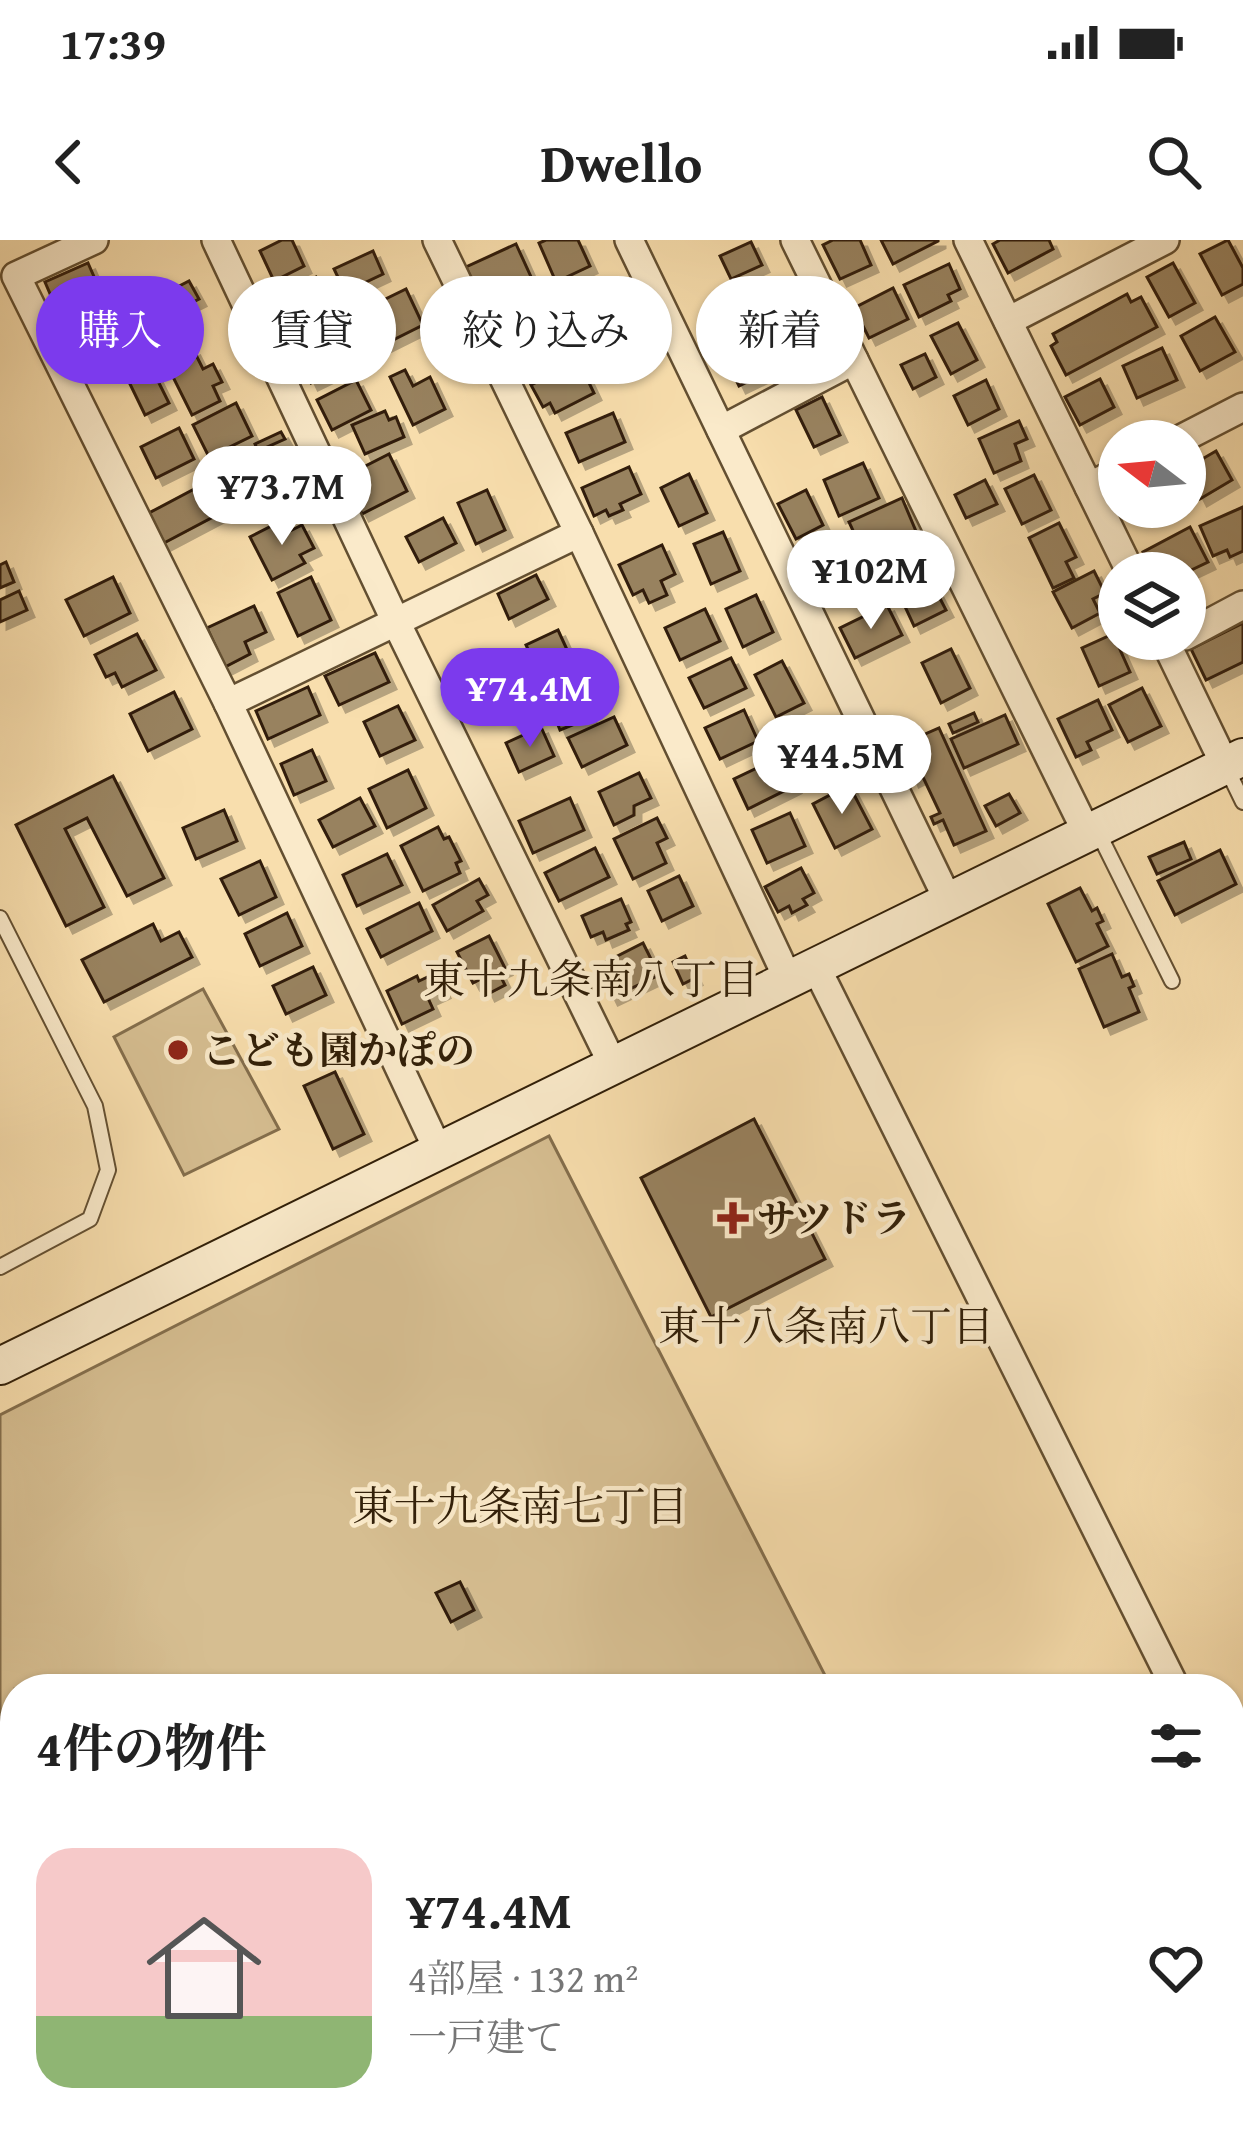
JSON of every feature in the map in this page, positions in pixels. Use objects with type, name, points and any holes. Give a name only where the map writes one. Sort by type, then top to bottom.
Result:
[{"type":"street","points":[[94,240],[16,276],[228,703],[438,1150]]},
{"type":"street","points":[[216,240],[613,1065]]},
{"type":"street","points":[[436,240],[802,972],[1168,1674]]},
{"type":"street","points":[[629,240],[948,900]]},
{"type":"street","points":[[795,240],[813,276]]},
{"type":"street","points":[[968,240],[1121,552]]},
{"type":"street","points":[[1008,321],[1165,240]]},
{"type":"street","points":[[864,380],[1091,831]]},
{"type":"street","points":[[721,430],[808,384]]},
{"type":"street","points":[[1206,426],[1243,407]]},
{"type":"street","points":[[1089,487],[1098,482]]},
{"type":"street","points":[[228,703],[579,533]]},
{"type":"street","points":[[1206,624],[1243,605]]},
{"type":"street","points":[[0,1366],[1234,761],[1184,660]]},
{"type":"lane","points":[[1234,761],[1243,802]]},
{"type":"lane","points":[[1091,831],[1172,981]]},
{"type":"lane","points":[[0,918],[95,1106],[108,1170],[90,1220],[0,1267]]},
{"type":"shaded area","points":[[203,989],[279,1129],[184,1175],[114,1037]]},
{"type":"shaded area","points":[[549,1136],[824,1674],[0,1674],[0,1415]]},
{"type":"building","points":[[292,240],[304,266],[284,276],[272,276],[260,251]]},
{"type":"building","points":[[578,240],[590,266],[569,276],[553,276],[539,243]]},
{"type":"building","points":[[833,240],[860,240],[871,265],[838,276],[823,245]]},
{"type":"building","points":[[881,240],[938,240],[938,241],[893,264]]},
{"type":"building","points":[[1049,240],[1053,249],[1008,273],[993,244]]},
{"type":"building","points":[[1228,240],[1243,268],[1243,284],[1222,295],[1200,254]]},
{"type":"building","points":[[751,242],[762,265],[730,276],[720,256]]},
{"type":"building","points":[[516,244],[531,276],[470,276],[466,267]]},
{"type":"building","points":[[373,251],[383,274],[337,276],[334,269]]},
{"type":"building","points":[[88,263],[94,276],[59,276]]},
{"type":"building","points":[[1173,263],[1195,303],[1169,317],[1147,277]]},
{"type":"building","points":[[949,264],[960,289],[948,295],[951,301],[919,317],[904,285]]},
{"type":"building","points":[[893,288],[908,319],[869,338],[864,303]]},
{"type":"building","points":[[406,289],[420,326],[396,338],[396,294]]},
{"type":"building","points":[[1127,294],[1131,302],[1141,297],[1157,327],[1066,375],[1051,346],[1057,342],[1053,334]]},
{"type":"building","points":[[1215,317],[1235,352],[1200,371],[1181,336]]},
{"type":"building","points":[[958,323],[977,360],[951,374],[931,336]]},
{"type":"building","points":[[1162,348],[1177,380],[1137,398],[1123,366]]},
{"type":"building","points":[[925,354],[936,377],[913,389],[901,365]]},
{"type":"building","points":[[213,364],[222,382],[213,386],[220,401],[192,415],[176,384],[204,384],[204,368]]},
{"type":"building","points":[[405,370],[413,386],[433,384],[445,409],[413,425],[393,384],[396,374]]},
{"type":"building","points":[[1100,379],[1114,407],[1080,425],[1065,397]]},
{"type":"building","points":[[986,380],[999,409],[968,425],[954,396]]},
{"type":"building","points":[[130,384],[160,384],[169,403],[145,415]]},
{"type":"building","points":[[358,384],[371,410],[332,430],[317,400]]},
{"type":"building","points":[[590,384],[594,393],[555,413],[550,403],[543,407],[531,385]]},
{"type":"building","points":[[822,397],[840,435],[814,447],[796,410]]},
{"type":"building","points":[[236,403],[252,436],[209,457],[193,425]]},
{"type":"building","points":[[385,411],[389,420],[396,417],[404,437],[365,454],[352,425]]},
{"type":"building","points":[[613,413],[625,442],[579,462],[566,433]]},
{"type":"building","points":[[1019,421],[1027,439],[1015,444],[1021,461],[994,473],[979,439]]},
{"type":"building","points":[[179,428],[194,459],[156,478],[141,447]]},
{"type":"building","points":[[281,432],[285,439],[258,451],[255,444]]},
{"type":"building","points":[[1216,451],[1232,480],[1206,495],[1206,457]]},
{"type":"building","points":[[389,454],[407,491],[362,514],[344,477]]},
{"type":"building","points":[[863,463],[879,498],[839,516],[824,480]]},
{"type":"building","points":[[629,467],[641,494],[620,504],[623,510],[594,516],[582,488]]},
{"type":"building","points":[[689,474],[707,513],[679,526],[661,488]]},
{"type":"building","points":[[1034,475],[1051,510],[1022,524],[1005,489]]},
{"type":"building","points":[[215,478],[230,508],[164,543],[149,513]]},
{"type":"building","points":[[985,480],[997,504],[966,518],[955,495]]},
{"type":"building","points":[[487,490],[505,530],[476,544],[458,503]]},
{"type":"building","points":[[806,490],[823,525],[796,539],[778,504]]},
{"type":"building","points":[[902,498],[918,536],[907,541],[909,547],[899,551],[897,545],[866,559],[849,522]]},
{"type":"building","points":[[1243,507],[1243,551],[1230,557],[1227,550],[1213,556],[1201,528]]},
{"type":"building","points":[[443,518],[456,543],[419,562],[406,537]]},
{"type":"building","points":[[283,520],[288,532],[302,525],[314,548],[300,555],[305,563],[272,580],[250,537]]},
{"type":"building","points":[[1059,523],[1076,557],[1066,562],[1074,578],[1053,588],[1029,538]]},
{"type":"building","points":[[1191,528],[1203,552],[1143,552]]},
{"type":"building","points":[[723,532],[740,571],[711,584],[694,544]]},
{"type":"building","points":[[662,545],[675,574],[661,581],[667,595],[649,603],[643,590],[633,595],[619,565]]},
{"type":"building","points":[[6,562],[14,582],[0,588],[0,565]]},
{"type":"building","points":[[1094,571],[1098,614],[1072,628],[1053,592]]},
{"type":"building","points":[[536,575],[548,599],[509,619],[498,594]]},
{"type":"building","points":[[113,577],[130,613],[84,636],[66,600]]},
{"type":"building","points":[[311,577],[331,620],[298,636],[278,593]]},
{"type":"building","points":[[932,583],[946,610],[914,626],[901,598]]},
{"type":"building","points":[[19,591],[27,610],[0,622],[0,600]]},
{"type":"building","points":[[756,595],[773,632],[743,647],[726,609]]},
{"type":"building","points":[[887,605],[902,635],[855,658],[840,628]]},
{"type":"building","points":[[254,606],[266,632],[245,642],[250,654],[225,667],[207,628]]},
{"type":"building","points":[[705,609],[720,641],[680,660],[665,628]]},
{"type":"building","points":[[1243,623],[1243,662],[1206,680],[1196,660],[1206,660],[1206,642]]},
{"type":"building","points":[[558,630],[575,667],[543,682],[526,645]]},
{"type":"building","points":[[137,634],[156,670],[122,687],[115,673],[106,677],[95,655]]},
{"type":"building","points":[[1098,641],[1098,660],[1125,660],[1130,672],[1099,686],[1082,648]]},
{"type":"building","points":[[951,649],[970,688],[941,703],[922,663]]},
{"type":"building","points":[[512,651],[533,699],[504,711],[495,691],[473,701],[461,674]]},
{"type":"building","points":[[375,653],[389,682],[339,705],[325,676]]},
{"type":"building","points":[[731,658],[746,688],[704,708],[689,678]]},
{"type":"building","points":[[782,661],[804,703],[776,717],[755,675]]},
{"type":"building","points":[[575,680],[590,718],[560,730],[545,692]]},
{"type":"building","points":[[308,687],[320,715],[268,739],[256,711]]},
{"type":"building","points":[[1142,688],[1161,726],[1128,742],[1109,705]]},
{"type":"building","points":[[174,692],[192,729],[148,751],[130,714]]},
{"type":"building","points":[[1098,700],[1112,730],[1087,742],[1091,750],[1076,757],[1058,719]]},
{"type":"building","points":[[398,706],[415,740],[380,756],[364,722]]},
{"type":"building","points":[[744,710],[758,741],[720,759],[705,728]]},
{"type":"building","points":[[974,713],[978,722],[953,733],[949,724]]},
{"type":"building","points":[[1005,715],[1018,744],[964,768],[951,739]]},
{"type":"building","points":[[614,717],[627,745],[582,767],[568,738]]},
{"type":"building","points":[[812,717],[829,751],[793,769],[776,734]]},
{"type":"building","points":[[541,727],[554,756],[519,772],[506,743]]},
{"type":"building","points":[[939,728],[986,831],[954,845],[943,820],[934,824],[931,817],[940,813],[922,775],[912,780],[909,772],[919,768],[907,742]]},
{"type":"building","points":[[312,750],[326,781],[294,795],[281,764]]},
{"type":"building","points":[[780,757],[794,786],[748,809],[734,779]]},
{"type":"building","points":[[408,770],[426,808],[387,828],[369,789]]},
{"type":"building","points":[[639,773],[651,798],[634,806],[634,815],[614,825],[599,792]]},
{"type":"building","points":[[113,776],[164,878],[127,896],[87,818],[65,829],[104,907],[66,926],[16,825]]},
{"type":"building","points":[[849,785],[872,829],[835,848],[813,804]]},
{"type":"building","points":[[1009,794],[1020,813],[996,826],[985,806]]},
{"type":"building","points":[[360,798],[375,826],[333,847],[319,820]]},
{"type":"building","points":[[570,798],[584,830],[533,853],[519,821]]},
{"type":"building","points":[[224,810],[237,841],[196,859],[183,828]]},
{"type":"building","points":[[790,813],[805,846],[767,863],[752,830]]},
{"type":"building","points":[[657,818],[667,838],[657,843],[666,863],[633,879],[614,839]]},
{"type":"building","points":[[438,827],[461,861],[456,863],[460,873],[423,891],[401,846]]},
{"type":"building","points":[[1184,842],[1191,859],[1157,874],[1149,857]]},
{"type":"building","points":[[595,848],[609,877],[559,901],[545,873]]},
{"type":"building","points":[[1220,850],[1236,884],[1175,915],[1158,881]]},
{"type":"building","points":[[387,854],[402,885],[357,906],[343,875]]},
{"type":"building","points":[[260,861],[276,897],[239,915],[221,879]]},
{"type":"building","points":[[801,868],[814,893],[803,899],[807,905],[792,913],[789,906],[778,912],[765,887]]},
{"type":"building","points":[[679,876],[693,906],[662,921],[648,891]]},
{"type":"building","points":[[479,879],[488,895],[477,901],[483,911],[447,931],[433,905]]},
{"type":"building","points":[[1080,888],[1092,911],[1097,908],[1103,921],[1097,924],[1108,946],[1076,962],[1048,904]]},
{"type":"building","points":[[621,899],[631,922],[626,924],[629,930],[606,940],[603,932],[591,937],[582,916]]},
{"type":"building","points":[[419,903],[432,931],[381,957],[367,929]]},
{"type":"building","points":[[287,913],[302,946],[260,966],[245,934]]},
{"type":"building","points":[[153,924],[161,941],[179,932],[192,957],[104,1002],[82,960]]},
{"type":"building","points":[[489,936],[505,968],[498,971],[505,985],[488,994],[481,979],[473,983],[457,952]]},
{"type":"building","points":[[643,943],[659,975],[611,998],[596,967]]},
{"type":"building","points":[[1112,954],[1122,977],[1129,974],[1139,1012],[1104,1027],[1079,969]]},
{"type":"building","points":[[685,956],[695,978],[683,984],[673,962]]},
{"type":"building","points":[[313,967],[326,995],[286,1014],[273,986]]},
{"type":"building","points":[[434,974],[443,991],[428,998],[433,1009],[402,1024],[387,991],[417,976],[419,981]]},
{"type":"building","points":[[335,1072],[364,1134],[333,1149],[304,1086]]},
{"type":"building","name":"サツドラ","points":[[754,1119],[825,1259],[711,1317],[641,1178]]},
{"type":"building","points":[[460,1582],[474,1610],[451,1622],[436,1593]]},
{"type":"place","name":"こども園かぽの","points":[[178,1050]]},
{"type":"place","name":"サツドラ","points":[[733,1218]]},
{"type":"district","name":"東十九条南八丁目","points":[[591,979]]},
{"type":"district","name":"東十八条南八丁目","points":[[826,1326]]},
{"type":"district","name":"東十九条南七丁目","points":[[520,1506]]}]
